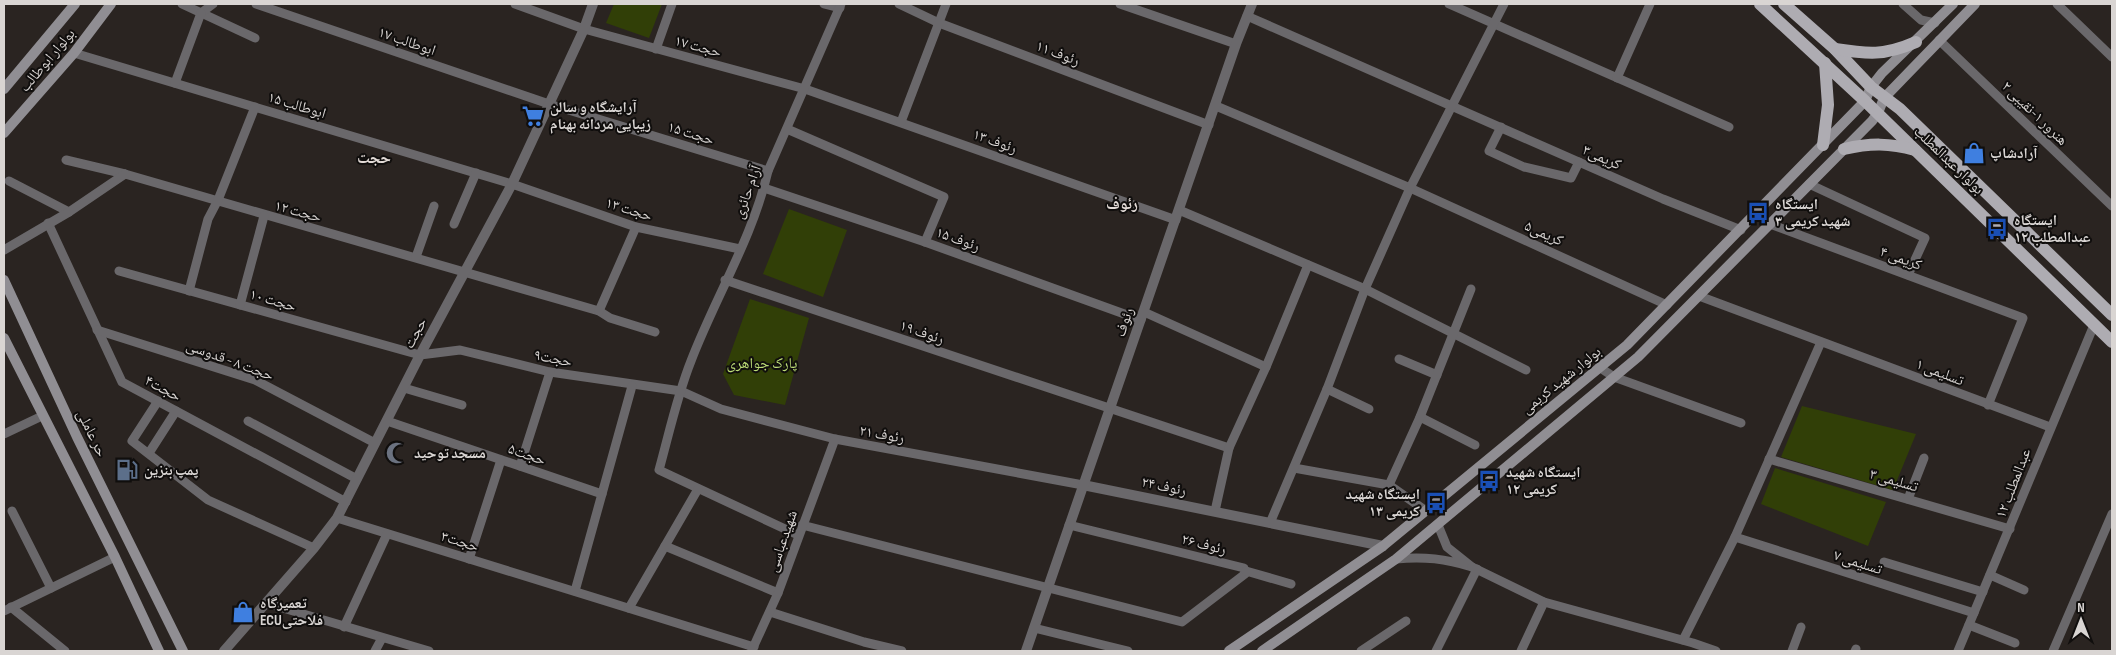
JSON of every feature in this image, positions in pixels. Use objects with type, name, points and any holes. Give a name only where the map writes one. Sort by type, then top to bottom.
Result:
[{"type":"main road","name":"بولوار ابوطالب","points":[[4,89],[75,4]]},
{"type":"main road","name":"بولوار ابوطالب","points":[[4,133],[74,53],[111,4]]},
{"type":"main road","name":"بولوار عبدالمطلب","points":[[1760,4],[1865,101],[2112,342]]},
{"type":"main road","name":"بولوار عبدالمطلب","points":[[1784,4],[1835,49],[1871,87],[1900,109],[2112,315]]},
{"type":"main road","points":[[1871,87],[1952,4]]},
{"type":"main road","points":[[1884,98],[1975,4]]},
{"type":"main road","points":[[1835,49],[1864,54],[1894,52],[1916,42]]},
{"type":"main road","points":[[1823,145],[1828,105],[1825,63]]},
{"type":"main road","name":"بولوار شهید کریمی","points":[[1229,651],[1383,546],[1627,345],[1865,101],[1871,87]]},
{"type":"main road","name":"بولوار شهید کریمی","points":[[1262,651],[1396,559],[1638,356],[1878,114],[1884,98]]},
{"type":"main road","points":[[1844,149],[1868,144],[1884,144],[1916,150]]},
{"type":"main road","name":"حر عاملی","points":[[4,280],[77,437],[183,651]]},
{"type":"main road","points":[[4,338],[115,557],[159,651]]},
{"type":"street","points":[[182,4],[255,38]]},
{"type":"street","points":[[176,83],[201,13],[213,4]]},
{"type":"street","name":"ابوطالب ۱۷","points":[[256,4],[549,104]]},
{"type":"street","name":"حجت ۱۷","points":[[515,4],[584,29],[805,88]]},
{"type":"street","name":"حجت","points":[[224,651],[314,548],[337,518],[420,355],[512,184],[584,29],[593,4]]},
{"type":"street","points":[[656,49],[672,4]]},
{"type":"street","points":[[824,4],[840,6]]},
{"type":"street","name":"رئوف ۱۱","points":[[899,4],[940,22],[1209,125]]},
{"type":"street","points":[[901,122],[946,4]]},
{"type":"street","points":[[1120,4],[1236,44]]},
{"type":"street","name":"رئوف","points":[[1026,651],[1236,44],[1252,4]]},
{"type":"street","points":[[1449,4],[1729,127]]},
{"type":"street","points":[[1270,523],[1328,389],[1365,289],[1410,188],[1504,4]]},
{"type":"street","points":[[1617,78],[1650,4]]},
{"type":"street","points":[[1903,4],[1921,20],[1935,22]]},
{"type":"street","points":[[2057,4],[2112,56]]},
{"type":"street","name":"آرام حائری","points":[[698,489],[659,470],[681,391],[690,362],[740,250],[764,188],[768,171],[840,6]]},
{"type":"street","name":"کریمی۳","points":[[1247,16],[1663,200],[1741,230]]},
{"type":"street","name":"هنرور ۱-نقیبی ۲","points":[[1939,40],[2112,206]]},
{"type":"street","name":"ابوطالب ۱۵","points":[[74,53],[512,184]]},
{"type":"street","name":"رئوف ۱۳","points":[[805,88],[1178,215],[1308,265],[1365,289],[1526,370]]},
{"type":"street","name":"حجت ۱۵","points":[[549,104],[768,171]]},
{"type":"street","name":"کریمی۵","points":[[1216,106],[1410,188],[1667,304]]},
{"type":"street","points":[[189,291],[208,219],[218,200],[255,107]]},
{"type":"street","points":[[1501,127],[1490,151],[1524,167],[1571,178],[1579,162]]},
{"type":"street","points":[[787,130],[944,197],[925,242]]},
{"type":"street","name":"حجت ۱۲","points":[[66,160],[125,174],[218,200],[264,216],[465,271],[599,311],[610,318],[655,332]]},
{"type":"street","points":[[454,224],[476,173]]},
{"type":"street","points":[[4,250],[68,212],[125,174]]},
{"type":"street","points":[[9,181],[68,212]]},
{"type":"street","name":"حجت ۱۳","points":[[512,184],[636,227],[740,250]]},
{"type":"street","points":[[1809,184],[1925,238],[1908,275]]},
{"type":"street","name":"رئوف ۱۵","points":[[764,188],[1142,316],[1266,367]]},
{"type":"street","points":[[416,257],[434,206]]},
{"type":"street","points":[[240,305],[264,216]]},
{"type":"street","name":"حجت۴","points":[[48,223],[122,382],[346,502]]},
{"type":"street","name":"کریمی ۴","points":[[1770,224],[2023,318],[1988,405]]},
{"type":"street","points":[[599,311],[636,227]]},
{"type":"street","points":[[1215,512],[1229,448],[1266,367],[1308,265]]},
{"type":"street","name":"حجت ۱۰","points":[[119,271],[420,355]]},
{"type":"street","name":"رئوف ۱۹","points":[[725,280],[1229,448]]},
{"type":"street","points":[[1389,485],[1420,417],[1471,289]]},
{"type":"street","name":"تسلیمی ۱","points":[[1699,296],[2050,427]]},
{"type":"street","name":"عبدالمطلب ۱۲","points":[[1958,651],[2094,325]]},
{"type":"street","name":"حجت ۸ - قدوسی","points":[[97,330],[255,380],[375,443]]},
{"type":"street","points":[[1683,640],[1735,537],[1821,342]]},
{"type":"street","name":"حجت۹","points":[[420,355],[460,350],[550,372],[632,386],[681,391]]},
{"type":"street","points":[[1399,359],[1437,375]]},
{"type":"street","points":[[1599,367],[1614,377],[1741,422]]},
{"type":"street","points":[[520,466],[550,372]]},
{"type":"street","points":[[575,591],[632,386]]},
{"type":"street","points":[[404,388],[462,405]]},
{"type":"street","points":[[1328,389],[1369,409]]},
{"type":"street","name":"رئوف ۲۱","points":[[681,391],[721,409],[835,439],[1083,484]]},
{"type":"street","points":[[158,401],[132,441],[149,452],[208,500],[314,548]]},
{"type":"street","points":[[149,452],[176,411]]},
{"type":"street","points":[[4,434],[42,416]]},
{"type":"street","points":[[1420,417],[1475,445]]},
{"type":"street","points":[[248,421],[357,479]]},
{"type":"street","name":"حجت۵","points":[[387,421],[602,494]]},
{"type":"street","name":"شهیدعباسی","points":[[753,649],[778,594],[798,535],[835,439]]},
{"type":"street","points":[[1908,499],[1924,458]]},
{"type":"street","name":"تسلیمی ۳","points":[[1769,459],[2010,529]]},
{"type":"street","points":[[469,559],[501,460]]},
{"type":"street","points":[[1294,468],[1389,485],[1426,511]]},
{"type":"street","name":"رئوف ۲۴","points":[[1083,484],[1383,546]]},
{"type":"street","points":[[629,608],[698,489],[798,535]]},
{"type":"street","points":[[12,511],[51,588]]},
{"type":"street","points":[[2053,651],[2112,514]]},
{"type":"street","name":"حجت۳","points":[[337,518],[629,608],[753,649]]},
{"type":"street","points":[[802,525],[1178,621],[1187,620],[1245,574],[1246,571]]},
{"type":"street","name":"رئوف ۲۶","points":[[1069,525],[1244,568],[1246,571],[1291,584]]},
{"type":"street","points":[[1438,525],[1447,547],[1475,568]]},
{"type":"street","points":[[344,628],[387,534]]},
{"type":"street","name":"تسلیمی ۷","points":[[1735,537],[1974,613]]},
{"type":"street","points":[[666,546],[778,594]]},
{"type":"street","points":[[66,651],[8,609],[115,557]]},
{"type":"street","points":[[1396,559],[1431,557],[1448,559],[1475,568],[1544,602],[1683,640],[1692,647],[1716,651]]},
{"type":"street","points":[[1884,562],[1983,592]]},
{"type":"street","points":[[1436,650],[1475,568]]},
{"type":"street","points":[[1990,575],[2024,590]]},
{"type":"street","points":[[266,602],[344,628],[429,651]]},
{"type":"street","points":[[1521,651],[1544,602]]},
{"type":"street","points":[[770,612],[864,642],[902,651]]},
{"type":"street","points":[[1361,651],[1406,621]]},
{"type":"street","points":[[1969,625],[2015,643]]},
{"type":"street","points":[[1792,651],[1801,627]]},
{"type":"street","points":[[1034,628],[1128,651]]},
{"type":"street","points":[[375,651],[382,638]]},
{"type":"green space","points":[[614,4],[662,4],[649,38],[606,23]]},
{"type":"green space","points":[[789,209],[847,230],[823,297],[763,274]]},
{"type":"green space","name":"پارک جواهری","points":[[750,299],[809,318],[785,405],[734,395],[723,374]]},
{"type":"green space","points":[[1802,406],[1916,434],[1893,490],[1781,457]]},
{"type":"green space","points":[[1775,468],[1886,502],[1868,546],[1761,504]]},
{"type":"place","name":"آرایشگاه و سالن زیبایی مردانه بهنام","points":[[533,116]]},
{"type":"place","name":"آرادشاپ","points":[[1974,153]]},
{"type":"place","name":"ایستگاه شهید کریمی ۳","points":[[1758,213]]},
{"type":"place","name":"ایستگاه عبدالمطلب ۱۲","points":[[1997,229]]},
{"type":"place","name":"مسجد توحید","points":[[397,453]]},
{"type":"place","name":"پمپ بنزین","points":[[127,470]]},
{"type":"place","name":"ایستگاه شهید کریمی ۱۲","points":[[1489,481]]},
{"type":"place","name":"ایستگاه شهید کریمی ۱۳","points":[[1436,503]]},
{"type":"place","name":"تعمیرگاه ECUفلاحتی","points":[[243,612]]},
{"type":"district","name":"حجت","points":[[374,157]]},
{"type":"district","name":"رئوف","points":[[1122,203]]}]
